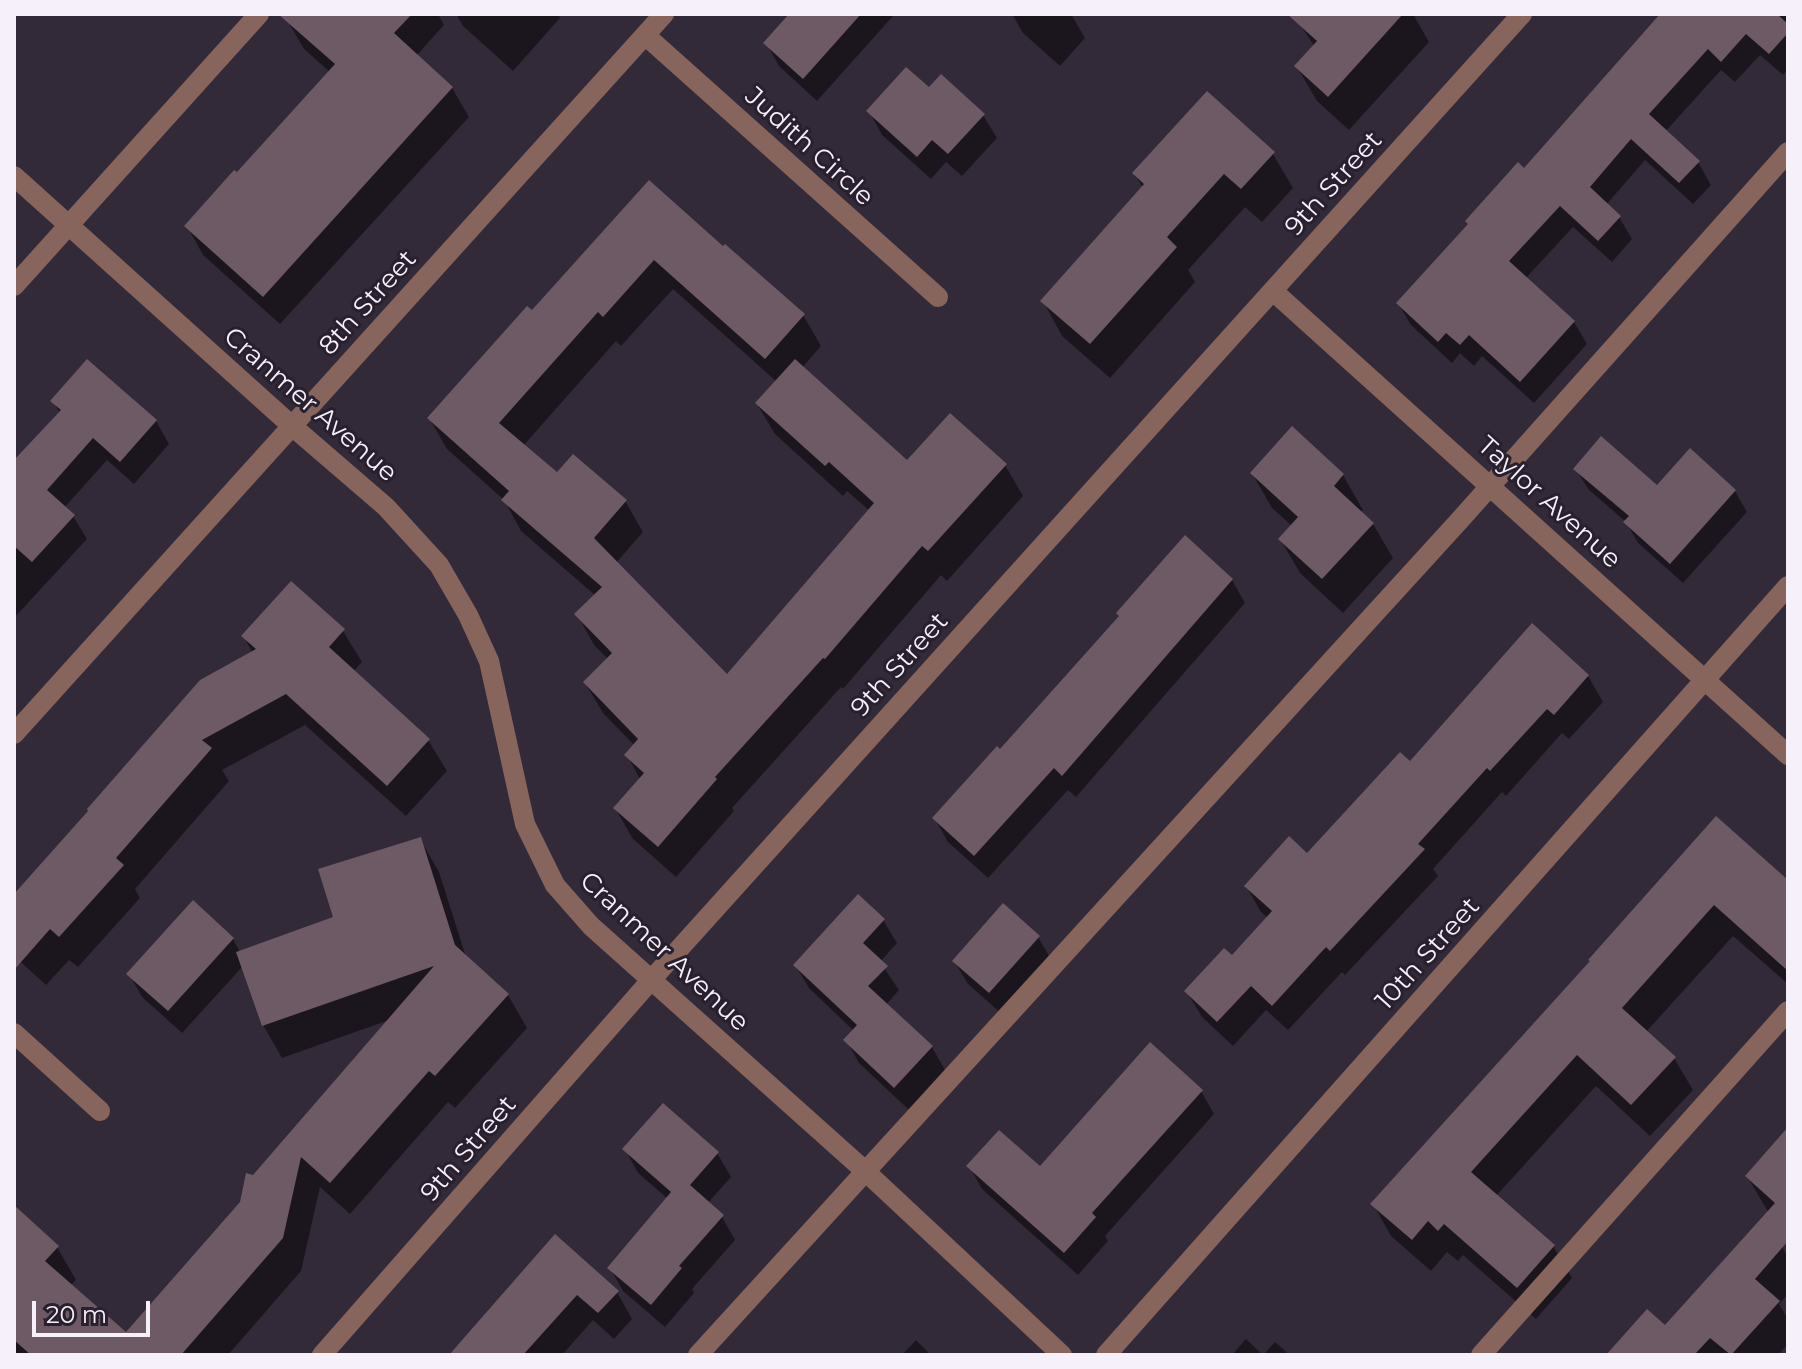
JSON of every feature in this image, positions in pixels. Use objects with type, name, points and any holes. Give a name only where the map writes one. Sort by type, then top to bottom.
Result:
[{"type":"street","points":[[14,286],[259,14]]},
{"type":"street","name":"8th Street","points":[[14,734],[664,14]]},
{"type":"street","name":"9th Street","points":[[322,1355],[652,979],[1522,14]]},
{"type":"street","name":"Judith Circle","points":[[645,35],[938,297]]},
{"type":"street","points":[[698,1355],[1492,485],[1788,152]]},
{"type":"street","name":"Cranmer Avenue","points":[[14,176],[386,507],[439,565],[468,615],[489,661],[525,824],[555,885],[591,926],[864,1170],[1062,1355]]},
{"type":"street","name":"Taylor Avenue","points":[[1273,291],[1492,485],[1788,755]]},
{"type":"street","name":"10th Street","points":[[1106,1355],[1788,586]]},
{"type":"street","points":[[1481,1355],[1788,1011]]},
{"type":"street","points":[[14,1033],[100,1111]]},
{"type":"building","points":[[278,14],[412,14],[394,33],[453,87],[263,297],[184,226],[335,64]]},
{"type":"building","points":[[789,14],[861,14],[803,79],[763,43]]},
{"type":"building","points":[[1287,14],[1403,14],[1328,97],[1294,66],[1317,41]]},
{"type":"building","points":[[1660,14],[1777,14],[1788,24],[1788,33],[1769,54],[1746,34],[1721,62],[1708,49],[1649,114],[1700,161],[1679,183],[1631,139],[1590,187],[1621,216],[1598,241],[1560,206],[1509,261],[1575,321],[1520,382],[1469,335],[1460,345],[1446,333],[1438,342],[1396,303],[1468,224],[1465,221],[1518,162],[1524,168]]},
{"type":"building","points":[[906,67],[929,87],[941,74],[985,114],[948,154],[932,140],[917,157],[866,111]]},
{"type":"building","points":[[1207,91],[1275,152],[1241,189],[1224,174],[1167,237],[1177,247],[1090,344],[1040,301],[1144,184],[1132,173]]},
{"type":"building","points":[[649,180],[805,314],[765,359],[654,260],[603,317],[598,312],[499,423],[557,472],[573,454],[627,500],[594,538],[727,674],[874,503],[829,462],[825,466],[755,403],[795,359],[907,460],[950,413],[1007,464],[928,551],[922,546],[825,659],[715,777],[717,779],[658,847],[613,808],[644,773],[624,755],[638,739],[583,682],[612,653],[574,614],[602,587],[501,500],[509,491],[427,418],[527,306],[532,310]]},
{"type":"building","points":[[87,359],[157,420],[120,462],[93,438],[47,490],[75,515],[32,562],[14,546],[14,460],[61,410],[50,401]]},
{"type":"building","points":[[1292,426],[1344,474],[1334,486],[1374,523],[1322,579],[1278,539],[1298,517],[1250,473]]},
{"type":"building","points":[[1601,436],[1657,485],[1690,448],[1736,490],[1670,564],[1623,522],[1629,516],[1573,469]]},
{"type":"building","points":[[1185,535],[1233,579],[1062,776],[1054,768],[974,856],[932,818],[997,746],[1000,749],[1119,616],[1116,613]]},
{"type":"building","points":[[291,581],[345,629],[329,647],[430,739],[387,786],[286,694],[202,740],[212,748],[116,858],[124,865],[59,937],[50,929],[14,970],[14,894],[200,680],[256,649],[241,636]]},
{"type":"building","points":[[1532,623],[1589,675],[1554,715],[1547,709],[1490,771],[1487,768],[1418,844],[1425,849],[1330,951],[1326,947],[1272,1006],[1251,986],[1217,1022],[1184,991],[1224,948],[1232,955],[1272,911],[1244,886],[1289,836],[1307,853],[1400,752],[1410,761]]},
{"type":"building","points":[[1716,816],[1788,880],[1788,971],[1714,905],[1622,1008],[1676,1057],[1631,1105],[1577,1055],[1471,1172],[1555,1245],[1517,1288],[1444,1224],[1438,1231],[1428,1221],[1412,1240],[1370,1204],[1590,961]]},
{"type":"building","points":[[421,837],[455,945],[509,994],[435,1076],[429,1071],[330,1183],[301,1157],[283,1238],[181,1355],[31,1355],[14,1340],[14,1205],[59,1246],[45,1261],[126,1332],[240,1202],[246,1173],[253,1175],[434,966],[262,1026],[236,952],[333,917],[318,869]]},
{"type":"building","points":[[858,894],[885,919],[863,943],[888,966],[868,986],[933,1046],[894,1088],[843,1040],[857,1025],[793,965]]},
{"type":"building","points":[[193,900],[234,938],[168,1011],[126,974]]},
{"type":"building","points":[[1003,903],[1040,936],[989,993],[952,961]]},
{"type":"building","points":[[1150,1042],[1203,1090],[1092,1213],[1096,1217],[1064,1253],[966,1166],[999,1130],[1040,1166]]},
{"type":"building","points":[[663,1103],[719,1152],[690,1185],[724,1215],[679,1266],[682,1268],[651,1305],[607,1268],[671,1192],[622,1149]]},
{"type":"building","points":[[1788,1127],[1788,1241],[1755,1279],[1780,1301],[1731,1355],[1710,1338],[1696,1353],[1698,1355],[1606,1355],[1647,1309],[1665,1325],[1775,1203],[1745,1176]]},
{"type":"building","points":[[555,1234],[619,1291],[598,1313],[577,1295],[523,1355],[449,1355]]}]
